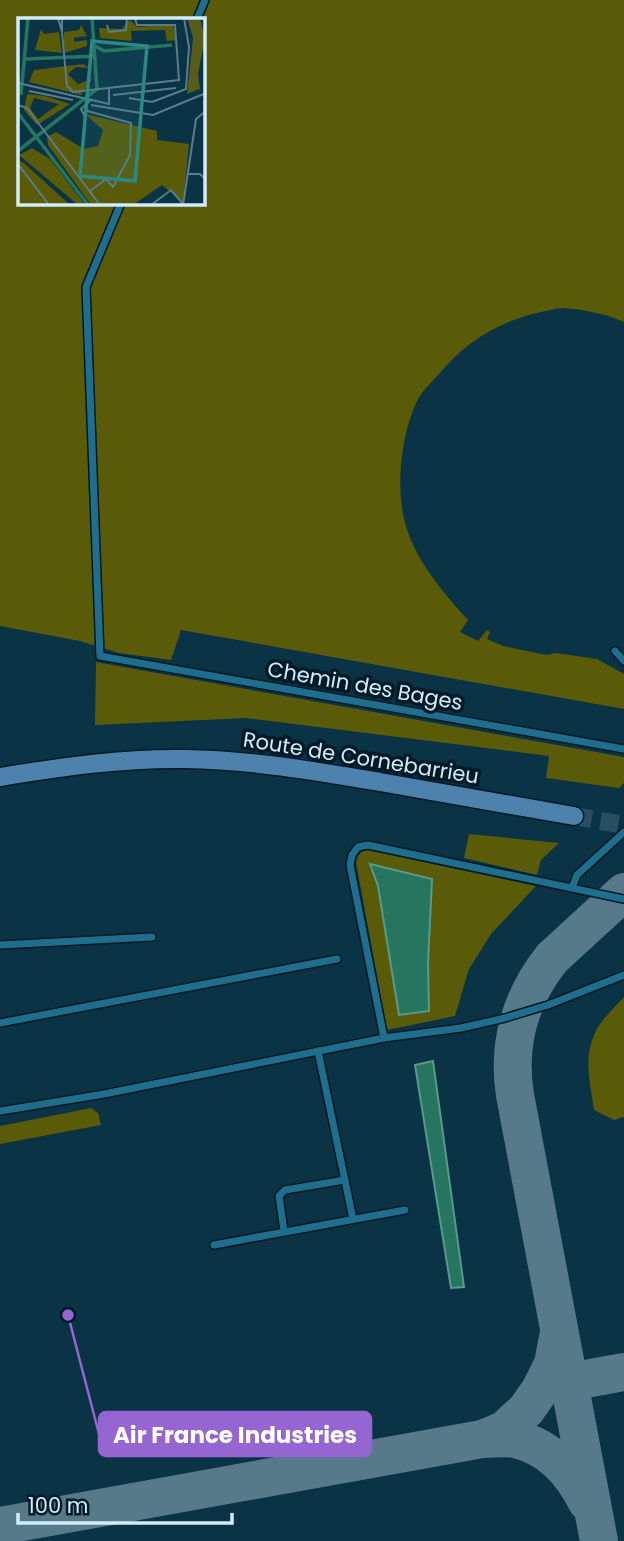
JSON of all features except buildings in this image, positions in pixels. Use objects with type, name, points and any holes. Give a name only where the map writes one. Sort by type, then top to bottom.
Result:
[{"type":"main road","name":"Route de Cornebarrieu","points":[[5,777],[69,765],[125,761],[230,761],[284,766],[574,816]]},
{"type":"lane","points":[[197,18],[205,0]]},
{"type":"lane","name":"Chemin des Bages","points":[[120,205],[86,287],[100,656],[624,749]]},
{"type":"lane","points":[[615,651],[624,661]]},
{"type":"lane","points":[[572,888],[578,875],[624,832]]},
{"type":"lane","points":[[384,1038],[350,865],[352,855],[358,847],[369,845],[624,899]]},
{"type":"lane","points":[[0,945],[152,937]]},
{"type":"lane","points":[[0,1023],[337,959]]},
{"type":"lane","points":[[0,1111],[104,1094],[384,1038],[461,1028],[548,1005],[624,975]]},
{"type":"lane","points":[[318,1051],[353,1219]]},
{"type":"lane","points":[[284,1231],[279,1196],[281,1193],[285,1190],[345,1180]]},
{"type":"lane","points":[[214,1245],[405,1210]]},
{"type":"shaded area","points":[[0,0],[624,0],[624,322],[594,312],[557,308],[511,321],[484,334],[460,352],[418,399],[408,424],[400,481],[402,508],[411,540],[426,568],[468,620],[460,632],[478,641],[487,630],[490,632],[487,639],[503,646],[546,655],[556,653],[597,659],[624,674],[624,709],[181,630],[171,660],[119,653],[80,641],[0,626]]},
{"type":"shaded area","points":[[96,662],[624,757],[624,783],[619,788],[546,778],[549,756],[246,718],[95,725]]},
{"type":"shaded area","points":[[469,834],[559,843],[541,860],[537,875],[464,858]]},
{"type":"shaded area","points":[[365,850],[372,851],[536,886],[491,934],[469,969],[455,1016],[387,1030],[356,862],[359,854]],"holes":[[[371,864],[428,963],[428,1011],[399,1015],[378,886]]]},
{"type":"shaded area","points":[[370,864],[432,879],[429,1011],[399,1015],[378,886]]},
{"type":"shaded area","points":[[624,997],[624,1117],[614,1120],[594,1110],[589,1058],[598,1027]]},
{"type":"shaded area","points":[[433,1061],[464,1287],[451,1288],[415,1065]]},
{"type":"shaded area","points":[[91,1108],[98,1113],[101,1125],[0,1144],[0,1126]]},
{"type":"taxiway","points":[[599,1541],[515,1095],[513,1058],[524,1006],[541,973],[552,958],[624,892]]},
{"type":"taxiway","points":[[482,1439],[504,1430],[526,1410],[553,1364],[558,1337]]},
{"type":"taxiway","points":[[569,1382],[624,1372]]},
{"type":"taxiway","points":[[0,1526],[499,1438],[515,1439],[549,1454],[574,1480],[587,1502]]},
{"type":"tunnel","points":[[574,816],[624,825]]},
{"type":"place","name":"Air France Industries","points":[[68,1315]]}]
